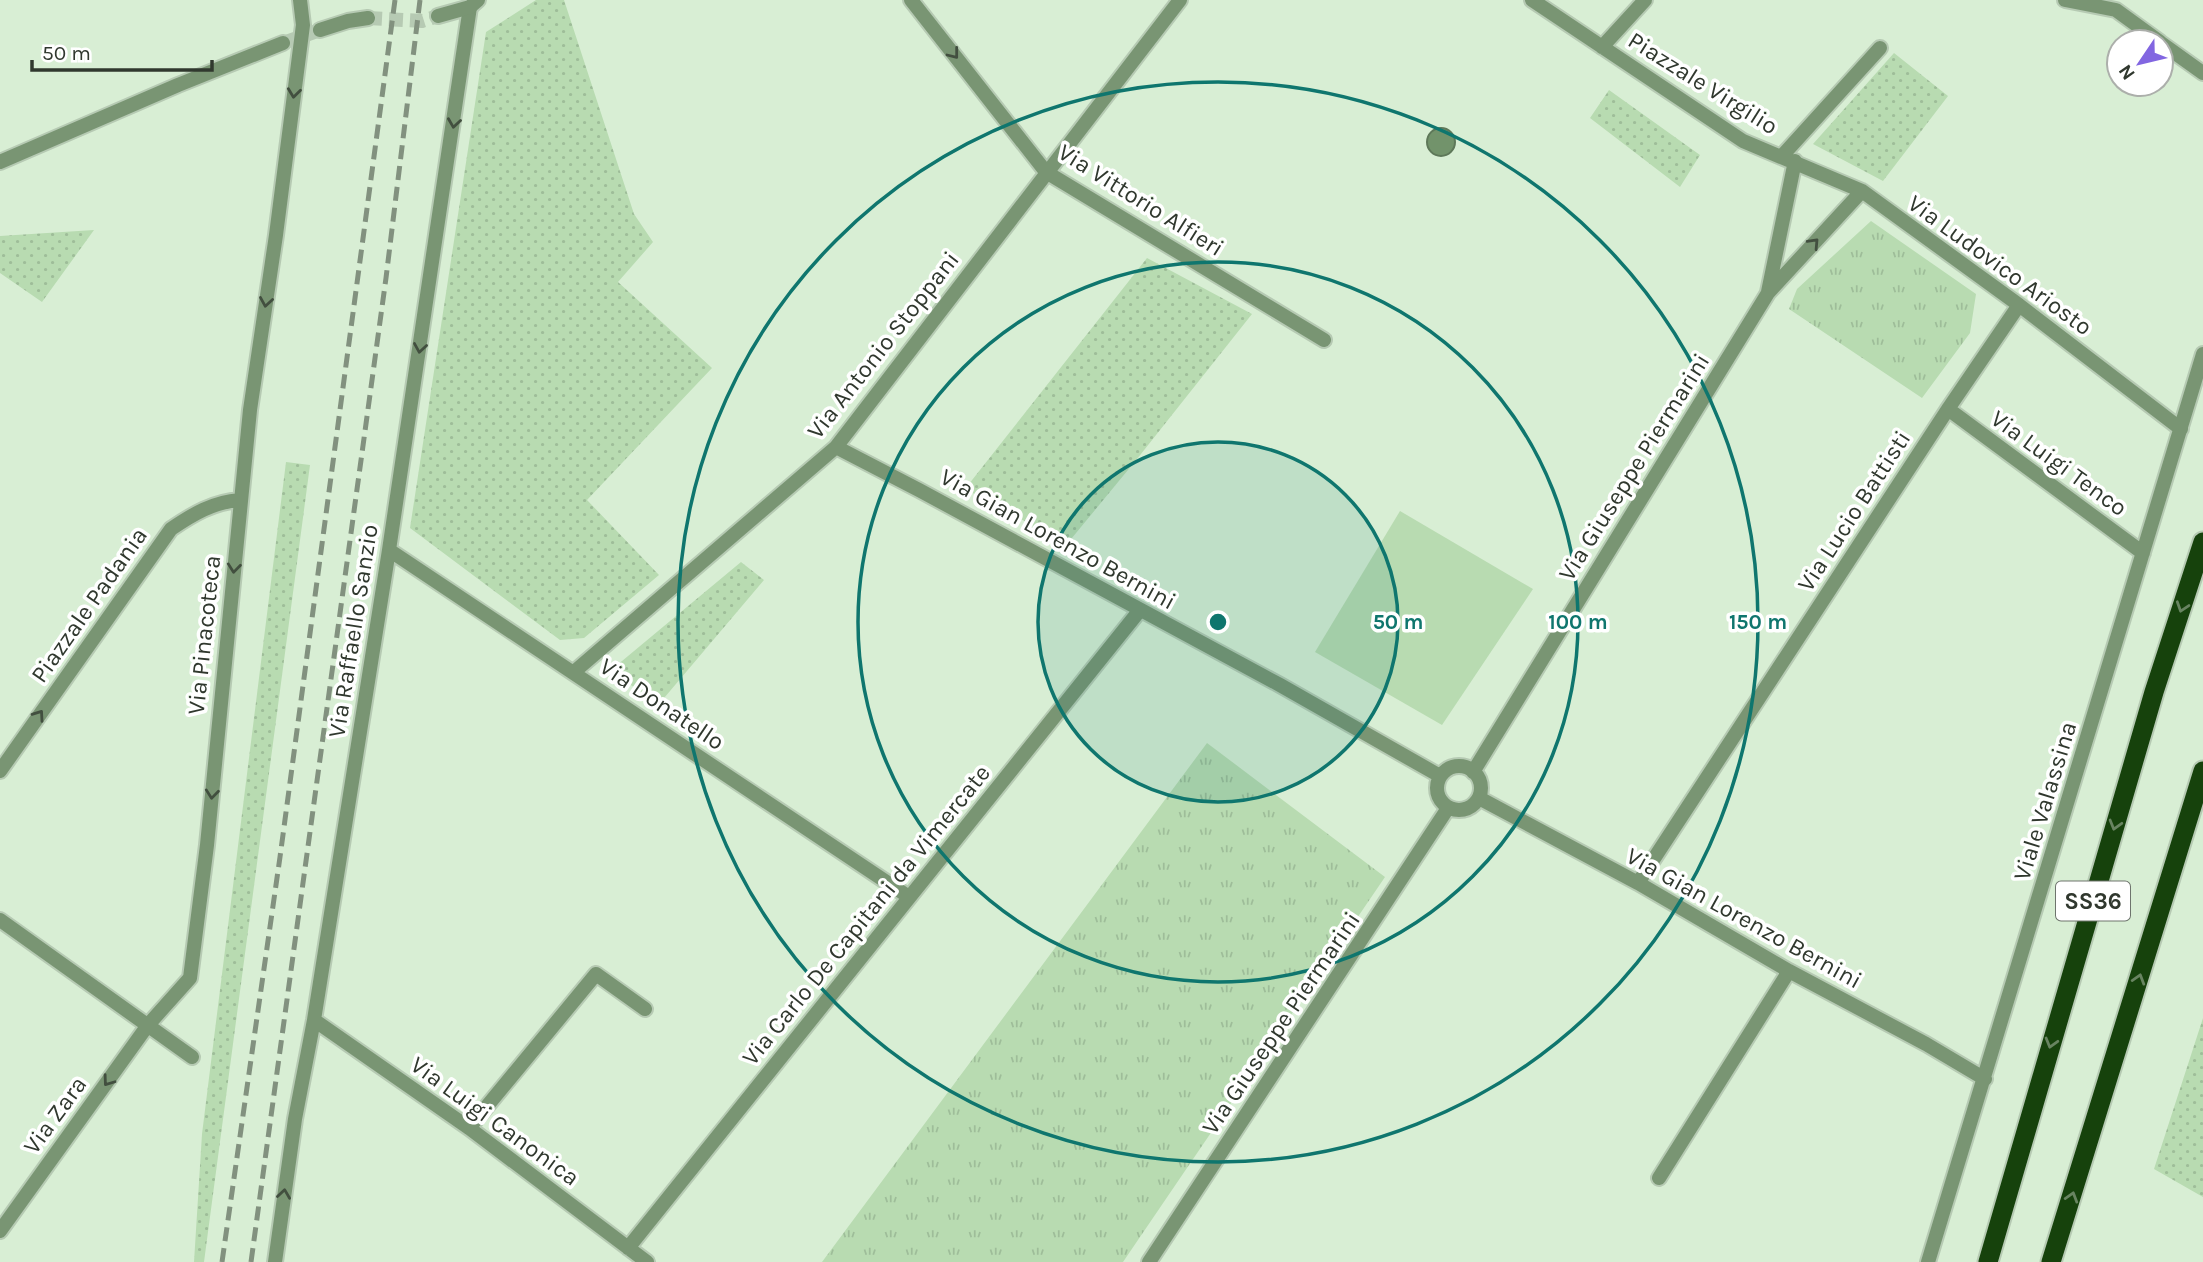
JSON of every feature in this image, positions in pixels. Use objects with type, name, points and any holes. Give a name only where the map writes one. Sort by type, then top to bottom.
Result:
[{"type":"highway","name":"SS36","points":[[1988,1262],[2154,692],[2203,542]]},
{"type":"highway","name":"SS36","points":[[2051,1262],[2203,771]]},
{"type":"street","name":"Via Pinacoteca","points":[[148,1025],[190,978],[250,410],[303,25],[300,0]]},
{"type":"street","name":"Via Vittorio Alfieri","points":[[911,0],[1046,172],[1324,340]]},
{"type":"street","name":"Via Antonio Stoppani","points":[[574,672],[836,447],[1180,0]]},
{"type":"street","name":"Piazzale Virgilio","points":[[1532,0],[1743,141],[1788,159]]},
{"type":"street","points":[[1602,47],[1645,0]]},
{"type":"street","points":[[2065,0],[2116,10],[2141,28]]},
{"type":"street","points":[[438,16],[474,3]]},
{"type":"street","name":"Via Raffaello Sanzio","points":[[275,1262],[295,1119],[314,1020],[474,3]]},
{"type":"street","points":[[320,30],[368,18]]},
{"type":"street","points":[[0,162],[283,43]]},
{"type":"street","points":[[1788,159],[1880,48]]},
{"type":"street","points":[[2175,52],[2203,73]]},
{"type":"street","name":"Via Ludovico Ariosto","points":[[1788,159],[1862,191],[2020,305],[2180,429]]},
{"type":"street","name":"Via Giuseppe Piermarini","points":[[1768,293],[1788,159]]},
{"type":"street","name":"Via Giuseppe Piermarini","points":[[1473,772],[1768,293],[1862,191]]},
{"type":"street","name":"Via Lucio Battisti","points":[[1638,883],[1948,409],[2020,305]]},
{"type":"street","name":"Viale Valassina","points":[[1928,1262],[2203,354]]},
{"type":"street","name":"Via Luigi Tenco","points":[[1948,409],[2143,554]]},
{"type":"street","name":"Via Gian Lorenzo Bernini","points":[[836,447],[919,489],[1280,685],[1440,776]]},
{"type":"street","name":"Piazzale Padania","points":[[0,771],[171,529],[200,510],[240,500]]},
{"type":"street","name":"Via Donatello","points":[[389,550],[909,897]]},
{"type":"street","name":"Via Carlo De Capitani da Vimercate","points":[[628,1248],[1140,610]]},
{"type":"street","points":[[1456,766],[1473,772],[1479,779],[1479,798],[1474,805],[1466,809],[1448,808],[1438,797],[1436,790],[1440,776],[1447,769],[1456,766]]},
{"type":"street","name":"Via Gian Lorenzo Bernini","points":[[1479,798],[1638,883],[1789,971],[1926,1044],[1985,1079]]},
{"type":"street","name":"Via Giuseppe Piermarini","points":[[1149,1262],[1448,808]]},
{"type":"street","points":[[0,920],[192,1057]]},
{"type":"street","points":[[1659,1178],[1789,971]]},
{"type":"street","points":[[469,1128],[596,974],[645,1009]]},
{"type":"street","name":"Via Luigi Canonica","points":[[314,1020],[469,1128],[647,1262]]},
{"type":"street","name":"Via Zara","points":[[0,1231],[148,1025]]},
{"type":"green space","points":[[536,0],[564,0],[634,214],[653,242],[618,282],[712,368],[587,500],[659,575],[584,638],[560,640],[410,528],[486,32]]},
{"type":"green space","points":[[1894,53],[1948,96],[1883,181],[1813,144]]},
{"type":"green space","points":[[1609,90],[1700,155],[1680,187],[1590,118]]},
{"type":"green space","points":[[1871,221],[1976,294],[1970,333],[1922,398],[1789,309],[1797,289]]},
{"type":"green space","points":[[94,230],[42,302],[0,273],[0,236]]},
{"type":"green space","points":[[1147,258],[1252,314],[1067,544],[965,489]]},
{"type":"green space","points":[[286,462],[310,465],[204,1262],[194,1262],[202,1134]]},
{"type":"green space","points":[[1400,511],[1533,589],[1442,725],[1315,652]]},
{"type":"green space","points":[[741,562],[764,580],[659,704],[610,671]]},
{"type":"green space","points":[[1207,743],[1385,877],[1123,1262],[822,1262]]},
{"type":"green space","points":[[2203,1018],[2203,1197],[2154,1169]]},
{"type":"shaded area","points":[[1441,128],[1451,132],[1455,142],[1451,152],[1441,156],[1431,152],[1427,142],[1431,132]]},
{"type":"tunnel","points":[[368,18],[422,21],[438,16]]},
{"type":"tunnel","points":[[283,43],[320,30]]},
{"type":"railway","points":[[222,1262],[280,857],[395,0]]},
{"type":"railway","points":[[251,1262],[386,278],[420,0]]}]
